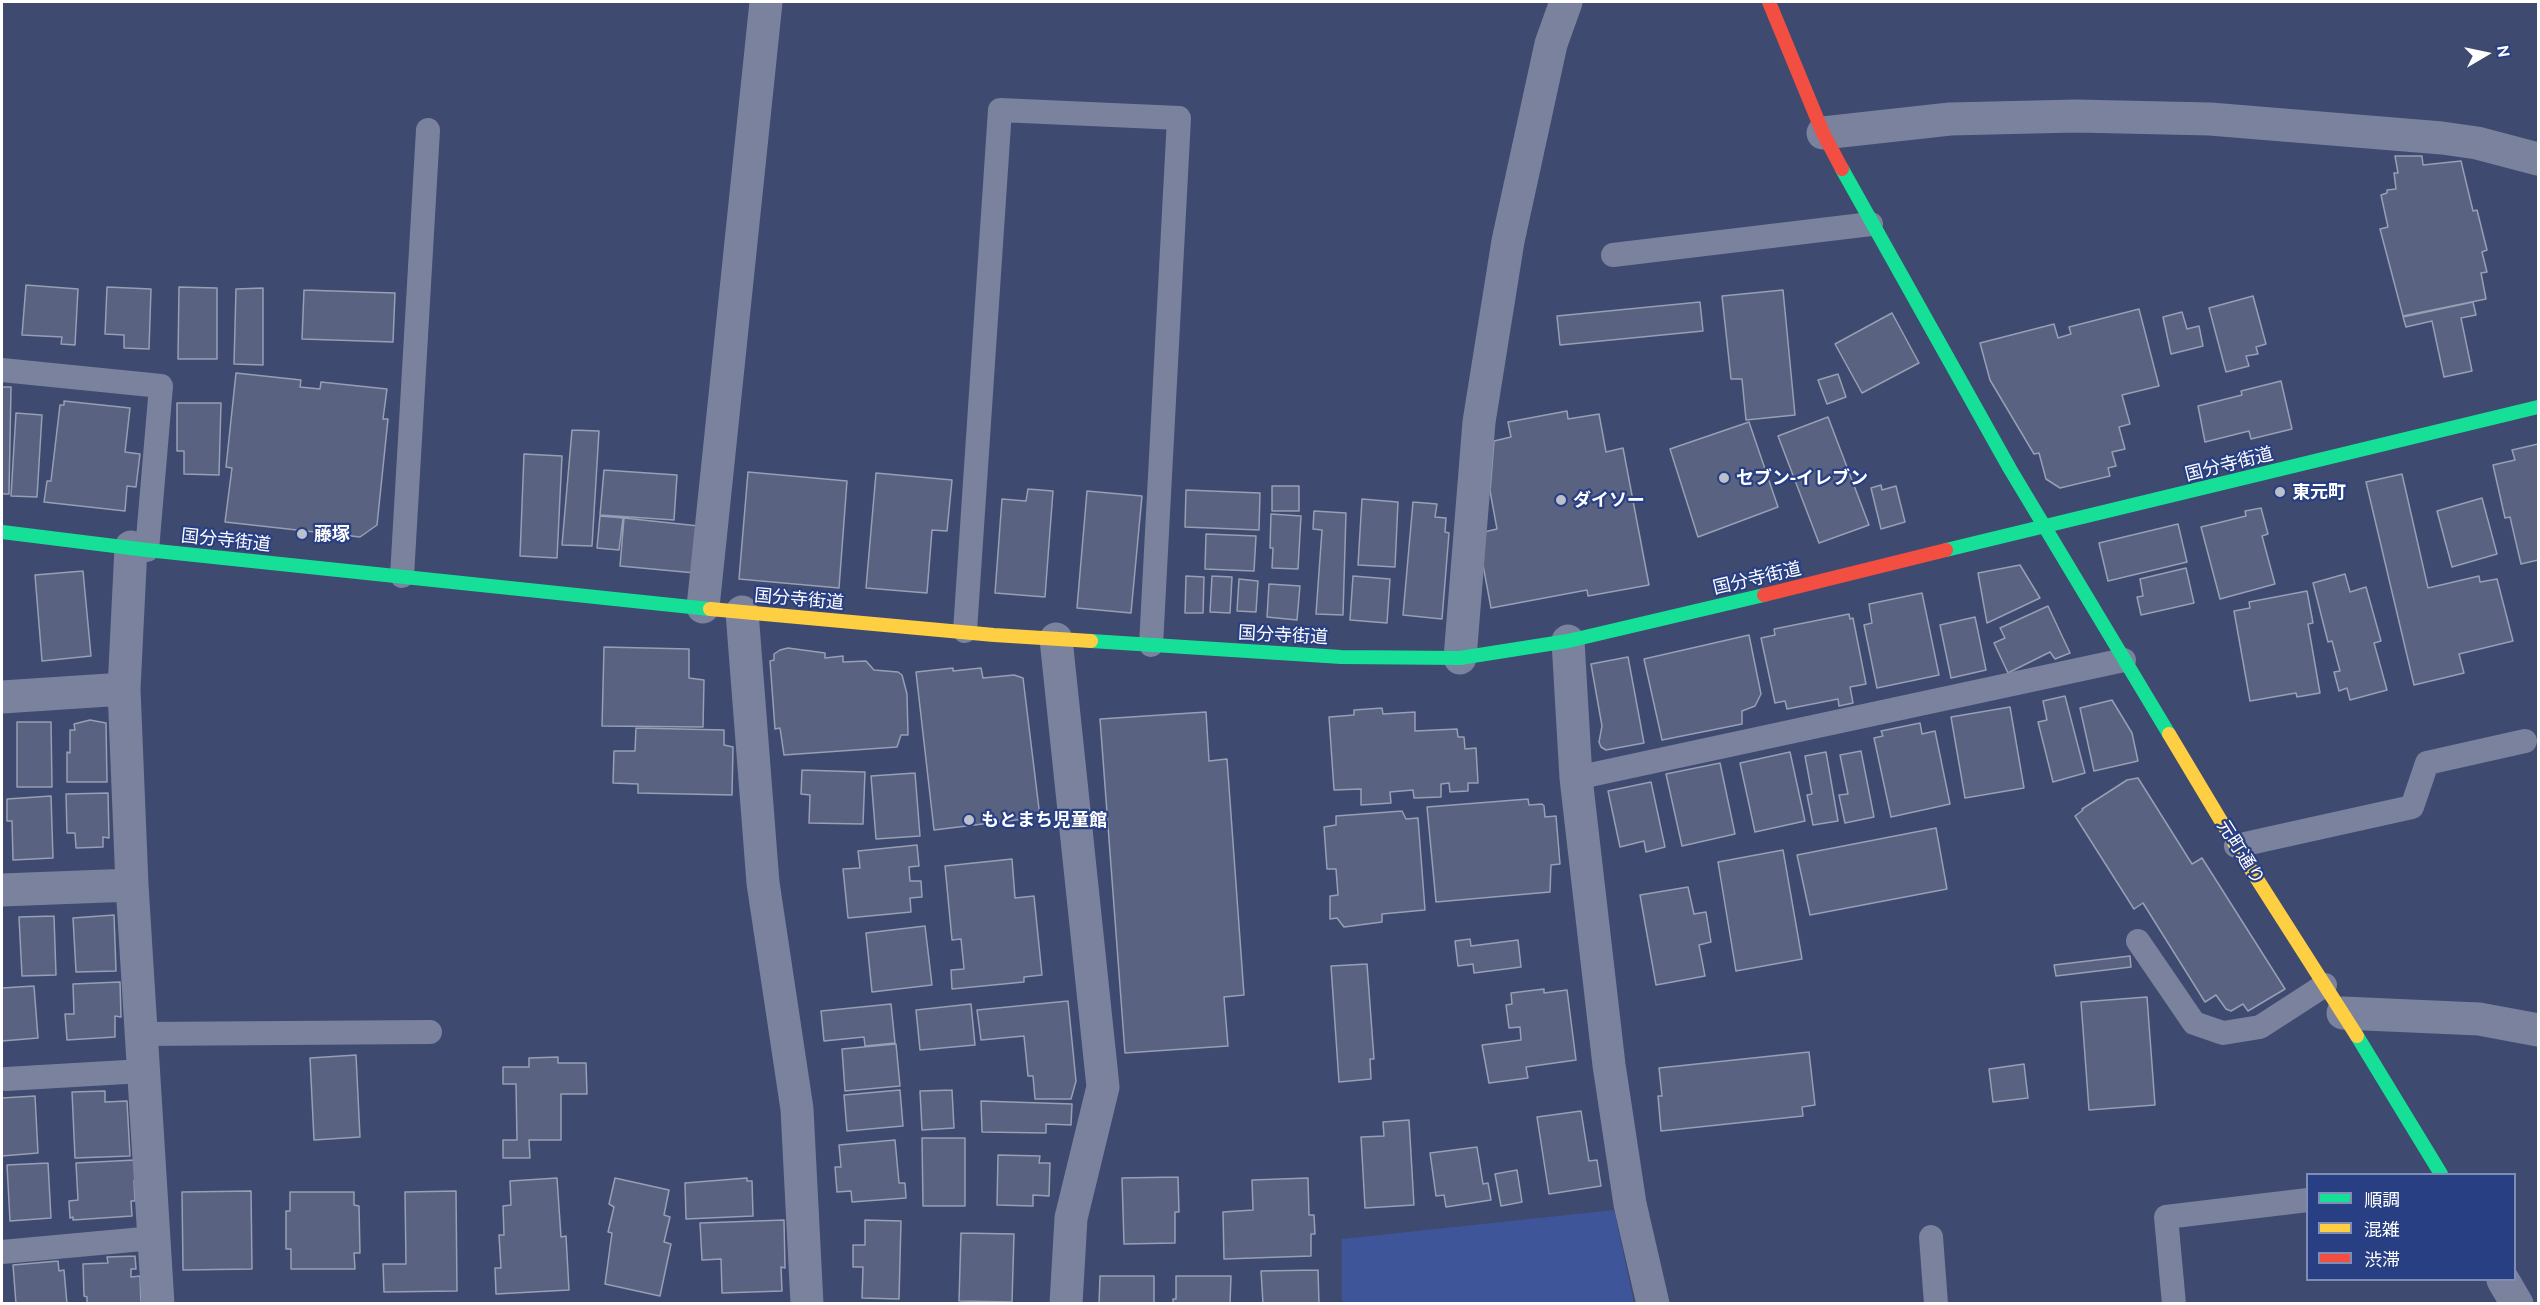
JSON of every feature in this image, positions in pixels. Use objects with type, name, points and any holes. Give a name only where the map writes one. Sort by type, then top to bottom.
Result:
[{"type":"main road","name":"元町通り","points":[[1769,2],[1823,133],[1871,224],[2044,529],[2236,846],[2343,1013],[2440,1173]]},
{"type":"main road","name":"国分寺街道","points":[[2,532],[742,612],[1056,639],[1341,657],[1460,658],[1568,641],[2044,529],[2538,407]]},
{"type":"street","points":[[703,607],[766,2]]},
{"type":"street","points":[[1460,658],[1479,422],[1508,241],[1551,44],[1566,2]]},
{"type":"street","points":[[1823,133],[1950,119],[2076,116],[2210,119],[2442,138],[2477,143],[2538,159]]},
{"type":"street","points":[[139,548],[124,689],[132,885],[158,1304]]},
{"type":"street","points":[[742,612],[763,883],[797,1109],[807,1304]]},
{"type":"street","points":[[1056,639],[1103,1087],[1071,1218],[1066,1304]]},
{"type":"street","points":[[1568,641],[1576,778],[1609,1065],[1630,1204],[1653,1304]]},
{"type":"street","points":[[2,697],[124,689]]},
{"type":"street","points":[[2,890],[132,885]]},
{"type":"street","points":[[2343,1013],[2479,1018],[2538,1030]]},
{"type":"street","points":[[2504,1281],[2517,1304]]},
{"type":"lane","points":[[965,631],[1000,110],[1179,118],[1151,645]]},
{"type":"lane","points":[[402,576],[428,130]]},
{"type":"lane","points":[[1613,255],[1871,224]]},
{"type":"lane","points":[[2,370],[161,386],[139,548]]},
{"type":"lane","points":[[1576,778],[2124,660]]},
{"type":"lane","points":[[2236,846],[2412,807],[2427,763],[2525,741]]},
{"type":"lane","points":[[2138,941],[2194,1023],[2223,1033],[2260,1028],[2325,985]]},
{"type":"lane","points":[[141,1034],[430,1032]]},
{"type":"lane","points":[[6,1079],[143,1071]]},
{"type":"lane","points":[[2174,1304],[2166,1217],[2306,1200]]},
{"type":"lane","points":[[1931,1237],[1936,1304]]},
{"type":"lane","points":[[2,1252],[154,1238]]},
{"type":"shaded area","points":[[1614,1210],[1634,1303],[1342,1303],[1342,1239]]},
{"type":"building","points":[[2395,156],[2422,156],[2423,165],[2461,161],[2473,211],[2477,210],[2487,250],[2482,252],[2487,272],[2481,273],[2486,299],[2403,316],[2380,229],[2388,227],[2381,195],[2387,193],[2387,190],[2396,189],[2394,173],[2398,173]]},
{"type":"building","points":[[26,285],[78,289],[75,345],[61,344],[62,337],[22,335]]},
{"type":"building","points":[[107,287],[151,289],[149,349],[124,348],[124,335],[105,334]]},
{"type":"building","points":[[179,287],[217,288],[217,359],[178,359]]},
{"type":"building","points":[[263,288],[263,365],[234,364],[236,289]]},
{"type":"building","points":[[304,290],[395,293],[393,342],[302,339]]},
{"type":"building","points":[[1783,290],[1795,415],[1746,420],[1742,379],[1731,379],[1722,296]]},
{"type":"building","points":[[2253,296],[2266,344],[2256,347],[2258,354],[2246,356],[2249,366],[2226,372],[2209,308]]},
{"type":"building","points":[[1700,302],[1703,331],[1560,345],[1557,316]]},
{"type":"building","points":[[2473,302],[2476,315],[2461,318],[2472,371],[2444,377],[2432,321],[2406,327],[2403,317]]},
{"type":"building","points":[[2139,309],[2159,386],[2122,395],[2130,424],[2119,427],[2125,449],[2112,452],[2116,466],[2108,468],[2110,476],[2060,488],[2046,479],[2039,453],[2034,454],[1990,380],[1980,343],[2054,324],[2058,338],[2071,334],[2069,327]]},
{"type":"building","points":[[2182,312],[2187,329],[2199,326],[2203,346],[2171,354],[2163,317]]},
{"type":"building","points":[[1892,313],[1919,363],[1862,393],[1835,344]]},
{"type":"building","points":[[236,373],[301,380],[300,387],[320,389],[321,382],[387,389],[383,419],[388,419],[377,525],[360,537],[225,522],[232,468],[226,467]]},
{"type":"building","points":[[1838,374],[1846,397],[1827,404],[1818,380]]},
{"type":"building","points":[[2281,381],[2292,429],[2251,439],[2249,431],[2205,442],[2198,406],[2242,395],[2241,391]]},
{"type":"building","points":[[2,387],[11,387],[9,494],[2,494]]},
{"type":"building","points":[[64,401],[130,408],[125,452],[140,454],[136,487],[127,486],[125,511],[44,502],[47,481],[51,481],[60,405],[64,405]]},
{"type":"building","points":[[177,403],[221,403],[219,475],[184,474],[184,451],[177,451]]},
{"type":"building","points":[[1567,411],[1568,419],[1599,414],[1606,452],[1623,448],[1649,585],[1588,596],[1587,590],[1491,608],[1483,565],[1484,532],[1497,529],[1490,491],[1494,441],[1511,437],[1508,422]]},
{"type":"building","points":[[16,413],[42,415],[37,497],[11,496]]},
{"type":"building","points":[[1828,417],[1869,525],[1819,543],[1778,436]]},
{"type":"building","name":"セブン-イレブン","points":[[1749,422],[1778,507],[1698,537],[1670,449]]},
{"type":"building","points":[[572,430],[599,431],[592,546],[562,545]]},
{"type":"building","points":[[2538,444],[2538,560],[2521,564],[2510,517],[2505,518],[2493,465],[2515,460],[2512,450]]},
{"type":"building","points":[[524,454],[562,456],[557,558],[520,556]]},
{"type":"building","points":[[604,470],[677,475],[674,520],[600,515]]},
{"type":"building","points":[[748,472],[847,481],[839,588],[739,579]]},
{"type":"building","points":[[876,473],[952,480],[947,531],[932,530],[927,593],[866,588]]},
{"type":"building","points":[[2402,474],[2428,588],[2479,576],[2480,582],[2497,579],[2513,641],[2459,654],[2464,673],[2414,685],[2366,482]]},
{"type":"building","points":[[1881,485],[1882,490],[1896,486],[1905,522],[1881,529],[1871,488]]},
{"type":"building","points":[[1272,486],[1299,486],[1299,511],[1272,511]]},
{"type":"building","points":[[1028,489],[1053,491],[1045,597],[995,593],[1002,499],[1026,501]]},
{"type":"building","points":[[1186,490],[1260,493],[1259,530],[1185,527]]},
{"type":"building","points":[[1087,491],[1142,496],[1131,613],[1077,608]]},
{"type":"building","points":[[2482,498],[2497,554],[2452,567],[2437,511]]},
{"type":"building","points":[[1362,499],[1398,502],[1395,567],[1358,565]]},
{"type":"building","points":[[1413,502],[1437,504],[1435,517],[1446,518],[1445,532],[1449,533],[1442,619],[1403,615]]},
{"type":"building","points":[[2261,508],[2268,534],[2262,536],[2275,584],[2220,599],[2201,527],[2246,516],[2245,511]]},
{"type":"building","points":[[1314,511],[1346,513],[1343,615],[1316,614],[1322,530],[1313,529]]},
{"type":"building","points":[[1271,514],[1301,516],[1298,569],[1272,568]]},
{"type":"building","points":[[600,516],[623,518],[619,550],[597,548]]},
{"type":"building","points":[[624,518],[699,526],[695,573],[620,566]]},
{"type":"building","points":[[2178,524],[2187,562],[2108,581],[2099,543]]},
{"type":"building","points":[[1206,534],[1256,536],[1254,571],[1205,569]]},
{"type":"building","points":[[2020,565],[2040,598],[1987,623],[1978,573]]},
{"type":"building","points":[[2186,568],[2194,603],[2141,615],[2137,597],[2143,596],[2140,579]]},
{"type":"building","points":[[83,571],[91,656],[42,661],[35,575]]},
{"type":"building","points":[[2345,574],[2350,592],[2366,587],[2381,641],[2374,643],[2387,690],[2350,700],[2347,688],[2339,691],[2334,672],[2340,671],[2332,641],[2328,642],[2313,583]]},
{"type":"building","points":[[1186,576],[1204,577],[1203,613],[1185,613]]},
{"type":"building","points":[[1212,576],[1232,577],[1230,613],[1210,612]]},
{"type":"building","points":[[1353,576],[1390,579],[1387,623],[1350,620]]},
{"type":"building","points":[[1239,579],[1258,581],[1256,612],[1237,611]]},
{"type":"building","points":[[1269,584],[1300,586],[1297,620],[1267,617]]},
{"type":"building","points":[[2307,591],[2313,623],[2308,624],[2320,693],[2297,697],[2296,693],[2250,701],[2234,611],[2250,608],[2249,602]]},
{"type":"building","points":[[1922,593],[1939,675],[1877,688],[1864,625],[1872,623],[1869,604]]},
{"type":"building","points":[[2048,606],[2070,653],[2055,659],[2050,652],[2008,673],[1994,643],[2005,638],[2000,628]]},
{"type":"building","points":[[1849,614],[1850,619],[1853,618],[1866,684],[1850,687],[1853,703],[1839,706],[1838,699],[1787,709],[1785,701],[1775,703],[1761,638],[1775,635],[1774,629]]},
{"type":"building","points":[[1975,617],[1986,670],[1951,678],[1940,625]]},
{"type":"building","points":[[1749,635],[1761,694],[1755,706],[1742,711],[1742,724],[1662,740],[1644,659]]},
{"type":"building","points":[[604,647],[689,649],[689,678],[704,680],[703,727],[602,726]]},
{"type":"building","points":[[788,648],[825,653],[825,658],[843,656],[843,662],[866,661],[874,670],[898,672],[902,675],[907,694],[908,735],[901,735],[897,747],[784,755],[780,728],[775,729],[770,661],[774,660],[774,654]]},
{"type":"building","points":[[1628,657],[1644,743],[1606,750],[1599,742],[1602,726],[1591,664]]},
{"type":"building","points":[[953,668],[953,671],[981,668],[983,678],[1014,675],[1023,678],[1040,817],[934,830],[916,672]]},
{"type":"building","points":[[2065,696],[2085,773],[2053,782],[2038,722],[2047,720],[2043,701]]},
{"type":"building","points":[[2112,700],[2132,733],[2138,761],[2094,771],[2080,708]]},
{"type":"building","points":[[2010,707],[2024,788],[1965,798],[1951,717]]},
{"type":"building","points":[[1382,708],[1383,714],[1415,712],[1415,731],[1457,729],[1458,737],[1464,737],[1465,749],[1476,748],[1478,783],[1468,783],[1468,791],[1450,792],[1449,783],[1441,784],[1441,797],[1414,798],[1413,790],[1390,792],[1391,803],[1361,805],[1361,789],[1334,790],[1329,717],[1354,715],[1354,710]]},
{"type":"building","points":[[1206,712],[1209,761],[1227,759],[1244,995],[1224,997],[1228,1046],[1125,1053],[1100,719]]},
{"type":"building","points":[[90,720],[106,723],[107,782],[67,782],[70,730],[75,730],[74,724]]},
{"type":"building","points":[[17,722],[51,722],[52,787],[17,787]]},
{"type":"building","points":[[1920,723],[1922,734],[1935,731],[1950,804],[1891,817],[1874,738],[1883,736],[1881,731]]},
{"type":"building","points":[[636,728],[724,730],[724,745],[733,747],[732,795],[638,793],[638,784],[613,783],[614,751],[635,751]]},
{"type":"building","points":[[1861,751],[1874,817],[1845,823],[1839,795],[1848,794],[1840,755]]},
{"type":"building","points":[[1790,752],[1805,821],[1755,832],[1740,763]]},
{"type":"building","points":[[1826,752],[1838,821],[1813,825],[1807,795],[1812,794],[1805,756]]},
{"type":"building","points":[[1720,763],[1735,834],[1682,846],[1666,774]]},
{"type":"building","points":[[802,770],[865,772],[863,824],[809,823],[810,795],[801,794]]},
{"type":"building","points":[[915,773],[920,836],[876,839],[871,776]]},
{"type":"building","points":[[2138,778],[2192,864],[2202,858],[2285,989],[2248,1011],[2243,1004],[2231,1011],[2226,1009],[2216,995],[2205,1002],[2143,903],[2134,909],[2075,816],[2127,780]]},
{"type":"building","points":[[1651,782],[1665,847],[1646,852],[1644,841],[1620,847],[1608,791]]},
{"type":"building","points":[[108,793],[109,838],[103,837],[103,847],[76,848],[75,833],[67,833],[66,794]]},
{"type":"building","points":[[51,796],[53,858],[13,860],[12,821],[7,821],[7,799]]},
{"type":"building","points":[[1528,799],[1529,805],[1542,804],[1544,806],[1545,817],[1556,816],[1560,864],[1551,865],[1550,892],[1436,902],[1427,807]]},
{"type":"building","points":[[1402,811],[1406,819],[1418,818],[1425,910],[1382,914],[1382,922],[1344,927],[1337,918],[1330,919],[1330,896],[1338,895],[1336,869],[1327,869],[1324,827],[1336,825],[1336,816]]},
{"type":"building","points":[[1936,828],[1947,889],[1810,915],[1797,855]]},
{"type":"building","points":[[917,845],[919,866],[909,867],[910,881],[921,881],[922,897],[910,898],[911,912],[848,918],[843,869],[860,868],[858,851]]},
{"type":"building","points":[[1783,850],[1802,959],[1736,971],[1718,862]]},
{"type":"building","points":[[1012,859],[1015,898],[1034,896],[1042,975],[1024,977],[1024,982],[952,989],[951,970],[964,969],[961,939],[952,940],[945,866]]},
{"type":"building","points":[[1688,887],[1694,914],[1706,912],[1711,942],[1699,945],[1705,976],[1656,985],[1640,895]]},
{"type":"building","points":[[114,915],[116,971],[76,972],[73,918]]},
{"type":"building","points":[[54,916],[56,975],[22,976],[19,917]]},
{"type":"building","points":[[925,926],[932,985],[872,992],[866,933]]},
{"type":"building","points":[[1470,939],[1471,946],[1518,940],[1521,967],[1474,973],[1473,964],[1458,966],[1455,941]]},
{"type":"building","points":[[2130,956],[2131,967],[2056,976],[2054,965]]},
{"type":"building","points":[[1367,964],[1374,1059],[1370,1059],[1371,1079],[1339,1082],[1331,966]]},
{"type":"building","points":[[120,982],[121,1017],[115,1016],[115,1037],[67,1040],[65,1014],[74,1014],[73,984]]},
{"type":"building","points":[[34,986],[38,1038],[2,1041],[2,988]]},
{"type":"building","points":[[1544,989],[1544,993],[1567,990],[1576,1060],[1526,1067],[1528,1078],[1489,1083],[1482,1045],[1521,1040],[1520,1027],[1509,1028],[1506,1005],[1512,1004],[1511,993]]},
{"type":"building","points":[[2147,997],[2155,1105],[2089,1110],[2081,1002]]},
{"type":"building","points":[[1068,1001],[1076,1081],[1071,1099],[1035,1099],[1033,1076],[1028,1076],[1024,1036],[981,1040],[977,1010]]},
{"type":"building","points":[[891,1004],[895,1043],[865,1046],[864,1037],[824,1041],[821,1011]]},
{"type":"building","points":[[971,1004],[975,1045],[920,1050],[916,1010]]},
{"type":"building","points":[[896,1044],[900,1086],[845,1091],[842,1049]]},
{"type":"building","points":[[1809,1052],[1815,1105],[1802,1107],[1803,1116],[1661,1131],[1658,1096],[1662,1096],[1659,1068]]},
{"type":"building","points":[[356,1055],[360,1137],[314,1140],[310,1058]]},
{"type":"building","points":[[558,1057],[558,1063],[586,1063],[587,1094],[561,1094],[561,1140],[529,1140],[530,1158],[503,1158],[503,1140],[517,1140],[516,1084],[503,1084],[503,1067],[529,1067],[529,1058]]},
{"type":"building","points":[[2024,1064],[2028,1098],[1993,1102],[1989,1069]]},
{"type":"building","points":[[900,1090],[903,1126],[847,1131],[844,1095]]},
{"type":"building","points":[[952,1090],[954,1128],[922,1130],[920,1091]]},
{"type":"building","points":[[105,1091],[105,1102],[127,1101],[130,1156],[75,1158],[72,1092]]},
{"type":"building","points":[[35,1096],[38,1153],[2,1156],[2,1098]]},
{"type":"building","points":[[981,1101],[1072,1104],[1071,1125],[1046,1124],[1046,1133],[982,1132]]},
{"type":"building","points":[[1581,1111],[1589,1161],[1597,1160],[1601,1186],[1549,1194],[1537,1117]]},
{"type":"building","points":[[1409,1120],[1414,1205],[1365,1208],[1361,1137],[1384,1136],[1383,1122]]},
{"type":"building","points":[[922,1138],[965,1138],[965,1206],[923,1206]]},
{"type":"building","points":[[895,1140],[899,1183],[905,1183],[906,1198],[852,1202],[851,1191],[837,1192],[835,1167],[841,1167],[839,1145]]},
{"type":"building","points":[[1477,1147],[1483,1184],[1488,1183],[1491,1200],[1446,1207],[1444,1195],[1436,1196],[1430,1153]]},
{"type":"building","points":[[998,1155],[1040,1156],[1039,1163],[1050,1163],[1049,1196],[1033,1195],[1033,1206],[997,1205]]},
{"type":"building","points":[[135,1160],[135,1201],[131,1201],[132,1216],[73,1220],[73,1217],[70,1218],[69,1201],[78,1200],[76,1163]]},
{"type":"building","points":[[48,1163],[51,1218],[10,1221],[7,1165]]},
{"type":"building","points":[[1517,1170],[1522,1202],[1501,1206],[1495,1174]]},
{"type":"building","points":[[1178,1177],[1179,1212],[1175,1212],[1175,1243],[1124,1244],[1122,1178]]},
{"type":"building","points":[[557,1178],[561,1237],[566,1236],[569,1290],[496,1294],[495,1268],[501,1268],[499,1235],[504,1235],[503,1206],[511,1205],[510,1181]]},
{"type":"building","points":[[615,1178],[669,1190],[664,1215],[670,1217],[664,1242],[671,1244],[660,1296],[605,1284],[612,1233],[608,1232],[614,1207],[609,1204]]},
{"type":"building","points":[[747,1178],[747,1181],[752,1181],[753,1216],[686,1219],[685,1183]]},
{"type":"building","points":[[1308,1178],[1309,1215],[1314,1215],[1315,1234],[1311,1234],[1311,1256],[1224,1259],[1223,1212],[1253,1210],[1252,1180]]},
{"type":"building","points":[[251,1191],[252,1269],[183,1270],[182,1192]]},
{"type":"building","points":[[456,1191],[457,1291],[384,1292],[383,1264],[406,1264],[405,1192]]},
{"type":"building","points":[[290,1192],[354,1192],[354,1205],[359,1206],[360,1253],[354,1253],[355,1269],[291,1269],[291,1249],[286,1249],[286,1211],[290,1211]]},
{"type":"building","points":[[784,1220],[785,1268],[781,1267],[782,1291],[722,1293],[721,1259],[702,1260],[700,1223]]},
{"type":"building","points":[[865,1220],[901,1221],[899,1299],[862,1298],[863,1267],[853,1267],[853,1245],[865,1245]]},
{"type":"building","points":[[961,1233],[1014,1234],[1012,1302],[959,1301]]},
{"type":"building","points":[[135,1256],[136,1269],[131,1269],[131,1277],[140,1276],[141,1304],[87,1304],[87,1297],[84,1296],[83,1264],[108,1263],[107,1257]]},
{"type":"building","points":[[58,1261],[59,1271],[64,1270],[67,1304],[16,1304],[13,1265]]},
{"type":"building","points":[[1318,1270],[1319,1304],[1263,1304],[1261,1271]]},
{"type":"building","points":[[1100,1276],[1154,1276],[1154,1304],[1099,1304]]},
{"type":"building","points":[[1176,1276],[1231,1276],[1230,1304],[1173,1304],[1173,1299],[1176,1299]]},
{"type":"traffic: fast","points":[[1842,169],[2010,469],[2169,734]]},
{"type":"traffic: fast","points":[[1946,550],[2538,407]]},
{"type":"traffic: fast","points":[[2,532],[147,550],[710,609]]},
{"type":"traffic: fast","points":[[1091,641],[1341,657],[1460,658],[1568,641],[1764,595]]},
{"type":"traffic: fast","points":[[2357,1036],[2440,1173]]},
{"type":"traffic: slow","points":[[710,609],[994,635],[1091,641]]},
{"type":"traffic: slow","points":[[2169,734],[2236,846],[2357,1036]]},
{"type":"traffic: jam","points":[[1769,2],[1823,133],[1842,169]]},
{"type":"traffic: jam","points":[[1764,595],[1946,550]]},
{"type":"place","name":"セブン-イレブン","points":[[1724,478]]},
{"type":"place","name":"東元町","points":[[2280,492]]},
{"type":"place","name":"ダイソー","points":[[1561,500]]},
{"type":"place","name":"藤塚","points":[[302,534]]},
{"type":"place","name":"もとまち児童館","points":[[969,820]]}]
